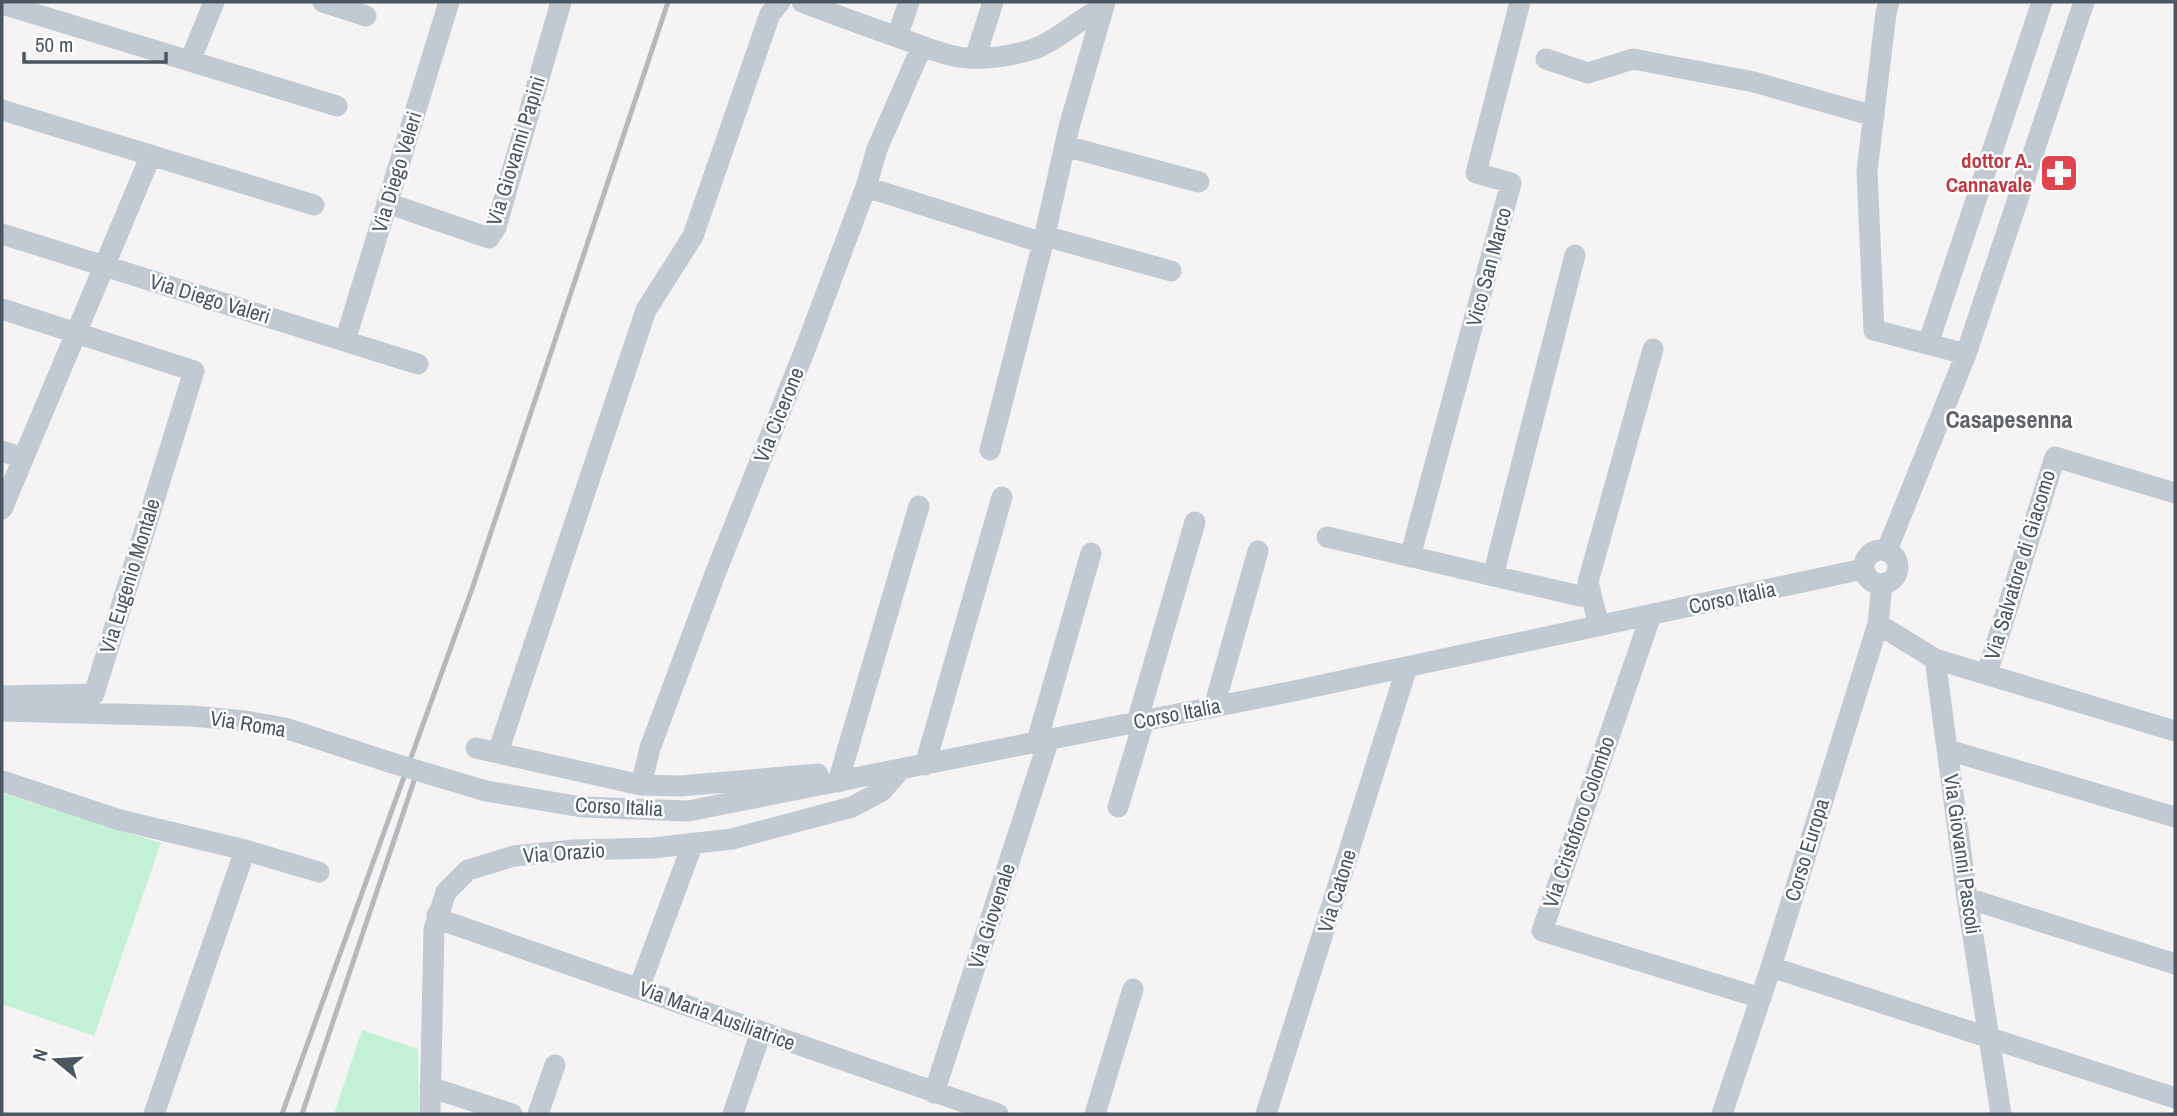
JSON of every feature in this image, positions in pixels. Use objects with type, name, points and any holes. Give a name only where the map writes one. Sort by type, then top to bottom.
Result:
[{"type":"street","points":[[190,61],[214,2]]},
{"type":"street","points":[[323,2],[366,16]]},
{"type":"street","name":"Via Diego Veleri","points":[[345,341],[449,2]]},
{"type":"street","name":"Via Giovanni Papini","points":[[387,203],[489,238],[496,228],[561,2]]},
{"type":"street","points":[[498,752],[646,310],[693,236],[770,14],[779,2]]},
{"type":"street","points":[[802,2],[922,46],[958,57],[975,58],[1009,55],[1036,48],[1064,33],[1104,5]]},
{"type":"street","points":[[897,37],[909,2]]},
{"type":"street","points":[[975,58],[993,2]]},
{"type":"street","name":"Vico San Marco","points":[[1410,556],[1511,183],[1476,173],[1520,2]]},
{"type":"street","points":[[1889,2],[1867,171],[1874,330],[1966,354]]},
{"type":"street","points":[[1928,344],[2042,2]]},
{"type":"street","points":[[1887,550],[1966,354],[2084,2]]},
{"type":"street","points":[[2,4],[337,106]]},
{"type":"street","points":[[990,450],[1065,146],[1104,5]]},
{"type":"street","name":"Via Cicerone","points":[[641,785],[650,748],[715,574],[806,347],[866,187],[877,149],[922,46]]},
{"type":"street","points":[[1546,59],[1588,73],[1633,58],[1754,82],[1874,116]]},
{"type":"street","points":[[2,110],[314,205]]},
{"type":"street","points":[[1065,146],[1199,182]]},
{"type":"street","points":[[2,509],[150,155]]},
{"type":"street","points":[[866,187],[1044,239],[1171,271]]},
{"type":"street","name":"Via Diego Valeri","points":[[2,234],[418,364]]},
{"type":"street","points":[[1493,576],[1575,255]]},
{"type":"street","points":[[2,309],[76,333]]},
{"type":"street","name":"Via Eugenio Montale","points":[[2,696],[94,694],[194,371],[76,333]]},
{"type":"street","points":[[1599,626],[1588,582],[1653,349]]},
{"type":"street","points":[[2,451],[23,458]]},
{"type":"street","name":"Via Salvatore di Giacomo","points":[[1987,673],[2054,457],[2175,493]]},
{"type":"street","points":[[925,765],[1002,497]]},
{"type":"street","points":[[476,748],[641,785],[680,786],[817,774],[834,783],[919,506]]},
{"type":"street","points":[[1118,807],[1195,522]]},
{"type":"street","points":[[1327,537],[1580,596],[1591,596]]},
{"type":"street","points":[[1887,550],[1896,557],[1898,569],[1893,580],[1882,584],[1872,582],[1863,569],[1870,553],[1887,550]]},
{"type":"street","points":[[1214,707],[1258,551]]},
{"type":"street","name":"Via Giovenale","points":[[944,1102],[1091,553]]},
{"type":"street","name":"Corso Italia","points":[[486,791],[582,807],[688,811],[1214,707],[1863,569]]},
{"type":"street","name":"Corso Europa","points":[[1730,1112],[1761,998],[1878,624],[1882,584]]},
{"type":"street","name":"Via Cristoforo Colombo","points":[[1651,615],[1542,931],[1761,998]]},
{"type":"street","points":[[1878,624],[1935,659],[2175,731]]},
{"type":"street","name":"Via Giovanni Pascoli","points":[[1935,659],[1967,898],[2001,1114]]},
{"type":"street","name":"Via Catone","points":[[1266,1114],[1407,667]]},
{"type":"street","name":"Via Roma","points":[[2,711],[192,716],[245,721],[285,728],[486,791]]},
{"type":"street","points":[[1948,750],[2175,817]]},
{"type":"street","name":"Via Orazio","points":[[430,1114],[434,929],[446,892],[468,870],[514,856],[574,850],[653,848],[732,839],[852,807],[882,791],[900,771]]},
{"type":"street","points":[[2,781],[120,820],[245,850],[319,872]]},
{"type":"street","points":[[639,988],[692,843]]},
{"type":"street","points":[[154,1114],[245,850]]},
{"type":"street","points":[[1967,898],[2175,964]]},
{"type":"street","name":"Via Maria Ausiliatrice","points":[[437,915],[447,922],[761,1032],[944,1102],[998,1114]]},
{"type":"street","points":[[1771,967],[2175,1098]]},
{"type":"street","points":[[1095,1114],[1133,989]]},
{"type":"street","points":[[733,1114],[761,1032]]},
{"type":"street","points":[[538,1114],[555,1065]]},
{"type":"street","points":[[430,1087],[512,1114]]},
{"type":"green space","points":[[2,793],[161,843],[94,1036],[2,1004]]},
{"type":"green space","points":[[362,1030],[418,1049],[419,1114],[334,1114]]},
{"type":"railway","points":[[282,1114],[472,589],[668,2]]},
{"type":"railway","points":[[302,1114],[420,763]]},
{"type":"place","name":"dottor A. Cannavale","points":[[2059,173]]},
{"type":"district","name":"Casapesenna","points":[[2009,420]]}]
